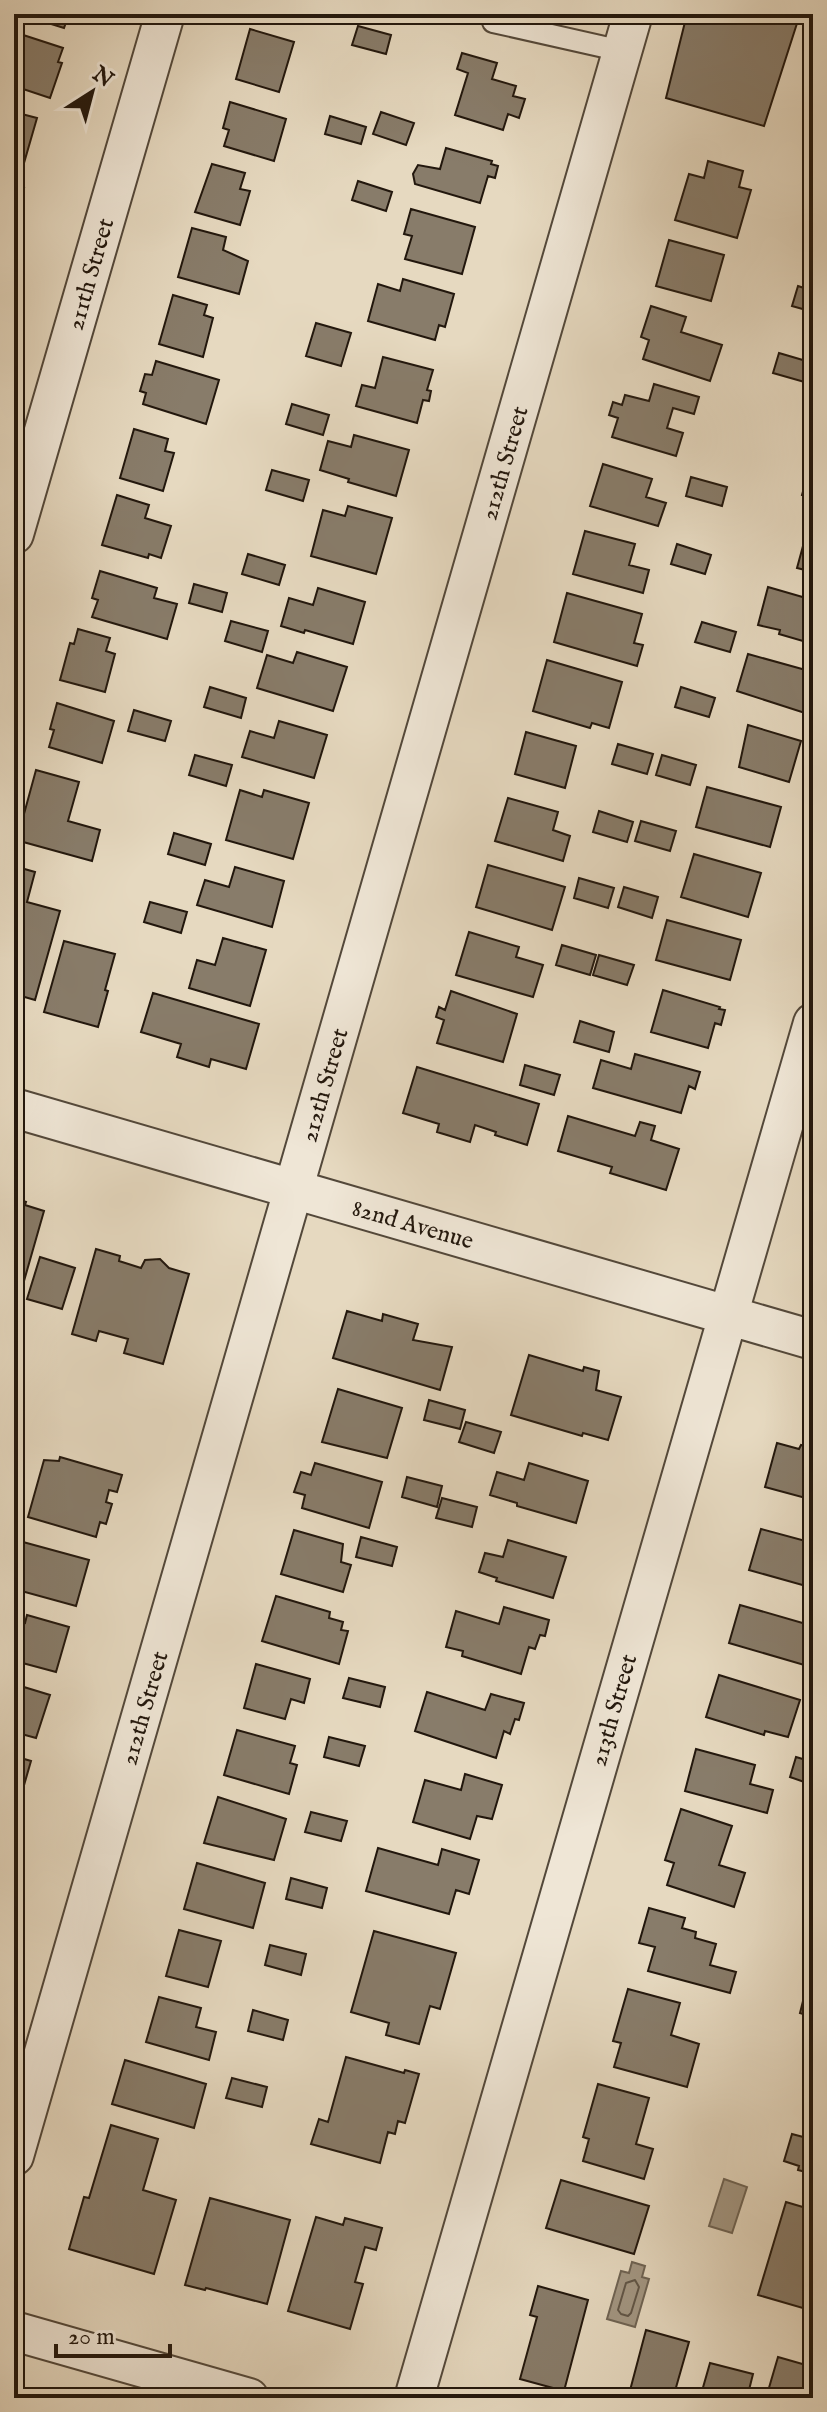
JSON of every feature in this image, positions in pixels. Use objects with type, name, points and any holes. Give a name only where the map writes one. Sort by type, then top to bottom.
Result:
[{"type":"street","name":"211th Street","points":[[14,534],[165,14]]},
{"type":"street","name":"212th Street","points":[[14,2156],[633,14]]},
{"type":"street","name":"213th Street","points":[[414,2398],[813,1023]]},
{"type":"street","name":"82nd Avenue","points":[[14,1108],[813,1340]]},
{"type":"street","points":[[14,2331],[249,2398]]},
{"type":"lane","points":[[493,22],[622,51]]},
{"type":"water","points":[[724,2179],[747,2187],[732,2233],[709,2226]]},
{"type":"water","points":[[632,2262],[645,2266],[642,2277],[649,2279],[635,2327],[607,2319],[621,2271],[629,2273]]},
{"type":"building","points":[[19,14],[69,14],[64,28]]},
{"type":"building","points":[[687,14],[800,14],[764,126],[666,98]]},
{"type":"building","points":[[358,26],[391,35],[386,54],[352,45]]},
{"type":"building","points":[[250,29],[294,42],[279,92],[236,79]]},
{"type":"building","points":[[14,32],[63,48],[58,62],[62,63],[50,98],[14,86]]},
{"type":"building","points":[[462,53],[497,63],[492,79],[516,86],[513,96],[525,99],[519,118],[508,114],[503,130],[455,115],[468,73],[457,69]]},
{"type":"building","points":[[230,102],[286,119],[274,161],[224,146],[229,130],[223,128]]},
{"type":"building","points":[[14,112],[37,118],[24,163],[14,160]]},
{"type":"building","points":[[381,112],[414,123],[406,145],[373,134]]},
{"type":"building","points":[[330,116],[366,127],[361,144],[325,134]]},
{"type":"building","points":[[446,148],[492,161],[491,164],[498,166],[495,178],[488,176],[480,203],[415,184],[413,174],[418,165],[440,169]]},
{"type":"building","points":[[708,161],[743,171],[739,187],[751,190],[737,238],[675,220],[689,174],[704,178]]},
{"type":"building","points":[[212,164],[245,173],[240,189],[250,191],[240,225],[195,212]]},
{"type":"building","points":[[358,181],[392,192],[386,211],[352,200]]},
{"type":"building","points":[[14,185],[24,188],[16,211],[14,210]]},
{"type":"building","points":[[411,209],[475,227],[462,274],[405,259],[412,236],[404,234]]},
{"type":"building","points":[[192,228],[226,237],[223,250],[248,261],[239,294],[178,277]]},
{"type":"building","points":[[669,240],[724,255],[711,301],[656,286]]},
{"type":"building","points":[[403,279],[454,294],[445,327],[439,325],[435,340],[368,321],[378,284],[400,291]]},
{"type":"building","points":[[798,286],[813,291],[813,312],[792,306]]},
{"type":"building","points":[[173,295],[207,305],[204,315],[213,318],[203,357],[159,344]]},
{"type":"building","points":[[651,306],[686,317],[681,332],[722,345],[710,381],[643,359],[649,340],[641,337]]},
{"type":"building","points":[[316,323],[351,333],[341,366],[306,356]]},
{"type":"building","points":[[779,353],[813,363],[808,383],[773,373]]},
{"type":"building","points":[[383,357],[433,370],[427,390],[431,391],[429,401],[423,400],[417,423],[356,406],[362,385],[375,388]]},
{"type":"building","points":[[156,361],[219,380],[206,424],[143,404],[146,393],[140,391],[145,374],[152,375]]},
{"type":"building","points":[[654,384],[699,397],[694,414],[673,408],[667,428],[683,433],[676,456],[612,437],[618,418],[609,415],[613,402],[622,405],[625,395],[649,401]]},
{"type":"building","points":[[292,404],[329,415],[323,435],[286,424]]},
{"type":"building","points":[[134,429],[168,439],[165,451],[174,453],[163,491],[120,478]]},
{"type":"building","points":[[354,435],[409,450],[396,496],[320,470],[328,441],[351,447]]},
{"type":"building","points":[[813,455],[813,498],[802,495]]},
{"type":"building","points":[[603,464],[652,479],[646,497],[666,503],[658,526],[590,506]]},
{"type":"building","points":[[272,470],[309,480],[303,501],[266,490]]},
{"type":"building","points":[[691,477],[727,487],[722,506],[686,496]]},
{"type":"building","points":[[117,495],[149,505],[145,518],[171,526],[161,558],[149,554],[148,558],[102,545]]},
{"type":"building","points":[[348,506],[392,518],[376,574],[311,556],[323,510],[345,516]]},
{"type":"building","points":[[809,524],[813,525],[813,572],[797,568]]},
{"type":"building","points":[[585,531],[635,544],[629,565],[649,570],[643,593],[573,574]]},
{"type":"building","points":[[677,544],[711,555],[705,574],[671,564]]},
{"type":"building","points":[[248,554],[285,565],[279,585],[242,574]]},
{"type":"building","points":[[100,571],[157,588],[154,598],[177,604],[167,639],[92,617],[98,600],[92,598]]},
{"type":"building","points":[[194,584],[227,593],[222,612],[189,603]]},
{"type":"building","points":[[768,587],[813,600],[813,644],[779,634],[780,630],[758,625]]},
{"type":"building","points":[[318,588],[365,602],[353,644],[281,626],[289,598],[313,605]]},
{"type":"building","points":[[567,593],[642,614],[634,643],[643,645],[637,666],[554,642]]},
{"type":"building","points":[[231,621],[268,631],[262,652],[225,641]]},
{"type":"building","points":[[702,622],[736,632],[730,652],[695,642]]},
{"type":"building","points":[[78,629],[110,638],[106,651],[115,654],[105,692],[60,680],[70,643],[74,644]]},
{"type":"building","points":[[297,652],[347,667],[333,711],[257,688],[267,655],[293,663]]},
{"type":"building","points":[[748,654],[813,672],[813,695],[808,714],[737,691]]},
{"type":"building","points":[[547,660],[622,682],[609,728],[592,723],[590,728],[533,711]]},
{"type":"building","points":[[210,687],[246,698],[241,718],[204,707]]},
{"type":"building","points":[[681,687],[715,698],[709,717],[675,707]]},
{"type":"building","points":[[57,703],[114,721],[102,763],[49,747]]},
{"type":"building","points":[[134,710],[171,721],[165,741],[128,731]]},
{"type":"building","points":[[279,721],[327,735],[314,778],[242,757],[250,731],[274,738]]},
{"type":"building","points":[[748,725],[801,741],[789,782],[739,767]]},
{"type":"building","points":[[526,732],[576,746],[565,788],[515,774]]},
{"type":"building","points":[[618,744],[653,754],[647,774],[612,764]]},
{"type":"building","points":[[195,755],[232,765],[226,786],[189,775]]},
{"type":"building","points":[[662,755],[696,765],[690,785],[656,775]]},
{"type":"building","points":[[36,770],[79,782],[68,821],[100,830],[92,861],[16,840],[19,831],[15,830],[21,812],[24,814]]},
{"type":"building","points":[[707,787],[781,807],[770,847],[696,827]]},
{"type":"building","points":[[240,790],[262,797],[264,790],[309,803],[293,859],[226,840]]},
{"type":"building","points":[[508,798],[558,812],[553,830],[570,836],[563,861],[495,841]]},
{"type":"building","points":[[599,811],[633,822],[627,842],[593,832]]},
{"type":"building","points":[[641,821],[676,831],[670,851],[635,841]]},
{"type":"building","points":[[174,833],[211,844],[205,865],[168,854]]},
{"type":"building","points":[[694,854],[761,873],[748,917],[681,897]]},
{"type":"building","points":[[488,865],[565,887],[552,930],[476,907]]},
{"type":"building","points":[[14,866],[35,872],[27,902],[60,911],[35,1000],[14,994]]},
{"type":"building","points":[[235,867],[284,881],[272,927],[197,905],[205,880],[229,887]]},
{"type":"building","points":[[579,878],[614,888],[608,908],[574,898]]},
{"type":"building","points":[[624,887],[658,897],[652,918],[618,907]]},
{"type":"building","points":[[150,902],[187,912],[181,933],[144,922]]},
{"type":"building","points":[[667,920],[741,940],[730,980],[656,960]]},
{"type":"building","points":[[469,932],[519,947],[516,957],[543,965],[533,997],[456,975]]},
{"type":"building","points":[[223,938],[266,950],[250,1006],[189,988],[197,960],[215,965]]},
{"type":"building","points":[[64,941],[115,954],[98,1027],[44,1012]]},
{"type":"building","points":[[562,945],[596,955],[590,975],[556,965]]},
{"type":"building","points":[[599,955],[634,965],[627,985],[593,975]]},
{"type":"building","points":[[663,990],[725,1010],[721,1025],[715,1023],[708,1048],[651,1032]]},
{"type":"building","points":[[451,991],[517,1014],[503,1062],[437,1043],[444,1020],[436,1017],[439,1007],[445,1010]]},
{"type":"building","points":[[153,993],[259,1024],[246,1069],[211,1059],[209,1067],[177,1057],[181,1044],[141,1032]]},
{"type":"building","points":[[580,1021],[614,1032],[609,1052],[574,1042]]},
{"type":"building","points":[[635,1054],[700,1072],[695,1089],[689,1086],[681,1113],[593,1088],[601,1060],[631,1069]]},
{"type":"building","points":[[525,1065],[560,1075],[554,1095],[520,1085]]},
{"type":"building","points":[[417,1067],[539,1104],[527,1145],[475,1125],[470,1142],[437,1132],[439,1124],[403,1113]]},
{"type":"building","points":[[568,1116],[635,1136],[640,1122],[655,1126],[651,1140],[679,1149],[666,1190],[610,1173],[612,1167],[558,1151]]},
{"type":"building","points":[[14,1198],[44,1211],[20,1295],[14,1293]]},
{"type":"building","points":[[96,1249],[120,1256],[119,1261],[141,1268],[145,1260],[160,1259],[169,1268],[189,1274],[163,1364],[124,1353],[128,1339],[99,1331],[96,1341],[72,1334]]},
{"type":"building","points":[[40,1257],[75,1268],[62,1309],[27,1299]]},
{"type":"building","points":[[347,1311],[382,1321],[383,1314],[418,1324],[413,1340],[452,1347],[440,1390],[333,1358]]},
{"type":"building","points":[[529,1355],[583,1371],[584,1367],[599,1371],[596,1390],[621,1397],[608,1440],[583,1433],[582,1436],[511,1415]]},
{"type":"building","points":[[338,1389],[402,1408],[387,1458],[322,1442]]},
{"type":"building","points":[[429,1400],[465,1410],[460,1429],[424,1420]]},
{"type":"building","points":[[466,1422],[501,1432],[494,1453],[459,1442]]},
{"type":"building","points":[[777,1443],[799,1449],[801,1445],[813,1448],[813,1500],[765,1487]]},
{"type":"building","points":[[60,1457],[122,1475],[117,1492],[109,1490],[106,1502],[112,1504],[106,1524],[100,1522],[96,1537],[28,1517],[44,1460],[59,1461]]},
{"type":"building","points":[[315,1463],[382,1482],[369,1528],[302,1508],[305,1495],[294,1492],[301,1472],[311,1475]]},
{"type":"building","points":[[529,1463],[588,1481],[576,1523],[490,1495],[497,1472],[524,1480]]},
{"type":"building","points":[[407,1477],[442,1486],[437,1507],[402,1497]]},
{"type":"building","points":[[442,1498],[477,1507],[472,1527],[436,1518]]},
{"type":"building","points":[[761,1529],[813,1543],[813,1588],[749,1570]]},
{"type":"building","points":[[294,1530],[343,1544],[341,1562],[351,1565],[343,1592],[281,1574]]},
{"type":"building","points":[[361,1537],[397,1547],[392,1566],[356,1557]]},
{"type":"building","points":[[508,1540],[566,1557],[553,1598],[496,1581],[497,1578],[479,1572],[485,1553],[503,1557]]},
{"type":"building","points":[[23,1542],[89,1560],[76,1606],[14,1589],[14,1575]]},
{"type":"building","points":[[276,1596],[330,1612],[329,1618],[343,1622],[341,1630],[348,1631],[339,1664],[262,1641]]},
{"type":"building","points":[[740,1605],[813,1626],[811,1667],[729,1643]]},
{"type":"building","points":[[504,1607],[549,1620],[545,1636],[540,1635],[535,1649],[529,1647],[521,1674],[462,1656],[463,1651],[446,1647],[456,1611],[499,1624]]},
{"type":"building","points":[[27,1615],[69,1627],[56,1672],[15,1661],[19,1645],[14,1644],[14,1620],[25,1623]]},
{"type":"building","points":[[256,1664],[310,1679],[304,1703],[291,1699],[285,1719],[244,1708]]},
{"type":"building","points":[[719,1675],[800,1700],[788,1737],[765,1731],[764,1735],[706,1717]]},
{"type":"building","points":[[349,1678],[385,1687],[380,1707],[343,1698]]},
{"type":"building","points":[[14,1684],[50,1695],[36,1738],[14,1732]]},
{"type":"building","points":[[427,1692],[485,1710],[491,1694],[524,1703],[519,1720],[515,1719],[510,1734],[504,1731],[496,1758],[415,1731]]},
{"type":"building","points":[[237,1730],[295,1746],[290,1763],[297,1765],[289,1794],[224,1775]]},
{"type":"building","points":[[329,1737],[365,1746],[359,1766],[324,1757]]},
{"type":"building","points":[[696,1749],[755,1765],[750,1784],[773,1790],[767,1813],[685,1791]]},
{"type":"building","points":[[14,1756],[31,1761],[18,1806],[14,1805]]},
{"type":"building","points":[[796,1757],[813,1762],[813,1785],[790,1777]]},
{"type":"building","points":[[465,1774],[502,1785],[492,1819],[477,1816],[470,1839],[413,1822],[425,1780],[461,1790]]},
{"type":"building","points":[[218,1797],[286,1819],[274,1860],[204,1843]]},
{"type":"building","points":[[681,1809],[732,1826],[719,1865],[745,1873],[734,1907],[667,1885],[674,1863],[665,1860]]},
{"type":"building","points":[[311,1812],[347,1821],[341,1841],[305,1832]]},
{"type":"building","points":[[378,1848],[438,1865],[442,1849],[479,1860],[469,1894],[456,1890],[449,1914],[366,1891]]},
{"type":"building","points":[[197,1863],[265,1883],[253,1928],[184,1909]]},
{"type":"building","points":[[291,1878],[327,1888],[322,1908],[286,1899]]},
{"type":"building","points":[[649,1908],[685,1918],[682,1928],[696,1932],[695,1938],[716,1944],[710,1965],[736,1972],[730,1993],[648,1971],[655,1947],[639,1943]]},
{"type":"building","points":[[179,1930],[221,1941],[208,1987],[166,1976]]},
{"type":"building","points":[[374,1931],[456,1953],[440,2009],[430,2006],[419,2044],[386,2035],[389,2023],[351,2012]]},
{"type":"building","points":[[270,1945],[306,1954],[301,1975],[265,1965]]},
{"type":"building","points":[[628,1989],[680,2003],[671,2035],[699,2044],[687,2087],[614,2067],[621,2043],[613,2041]]},
{"type":"building","points":[[805,1993],[813,1996],[813,2017],[800,2013]]},
{"type":"building","points":[[159,1997],[201,2008],[196,2027],[216,2032],[209,2060],[146,2042]]},
{"type":"building","points":[[253,2010],[288,2020],[283,2040],[248,2031]]},
{"type":"building","points":[[346,2057],[404,2073],[405,2070],[419,2074],[405,2123],[398,2121],[395,2134],[388,2132],[380,2163],[311,2144],[319,2119],[328,2122]]},
{"type":"building","points":[[125,2060],[206,2084],[194,2128],[112,2104]]},
{"type":"building","points":[[232,2078],[267,2087],[262,2107],[226,2098]]},
{"type":"building","points":[[598,2084],[649,2098],[636,2144],[653,2149],[644,2179],[583,2161],[589,2139],[583,2137]]},
{"type":"building","points":[[813,2116],[813,2174],[798,2170],[799,2166],[784,2161],[792,2134],[807,2138]]},
{"type":"building","points":[[111,2125],[158,2139],[143,2190],[176,2200],[154,2274],[69,2249],[84,2197],[89,2198]]},
{"type":"building","points":[[561,2180],[649,2206],[634,2254],[546,2228]]},
{"type":"building","points":[[210,2198],[290,2220],[267,2304],[185,2285]]},
{"type":"building","points":[[786,2202],[813,2210],[813,2311],[758,2295]]},
{"type":"building","points":[[316,2217],[343,2225],[345,2218],[382,2228],[376,2250],[365,2247],[355,2282],[363,2284],[350,2329],[288,2311]]},
{"type":"building","points":[[538,2286],[588,2300],[564,2391],[520,2379],[537,2317],[530,2315]]},
{"type":"building","points":[[646,2330],[689,2342],[673,2398],[628,2398]]},
{"type":"building","points":[[778,2357],[813,2367],[808,2398],[766,2398]]},
{"type":"building","points":[[710,2363],[753,2374],[747,2398],[700,2398]]}]
